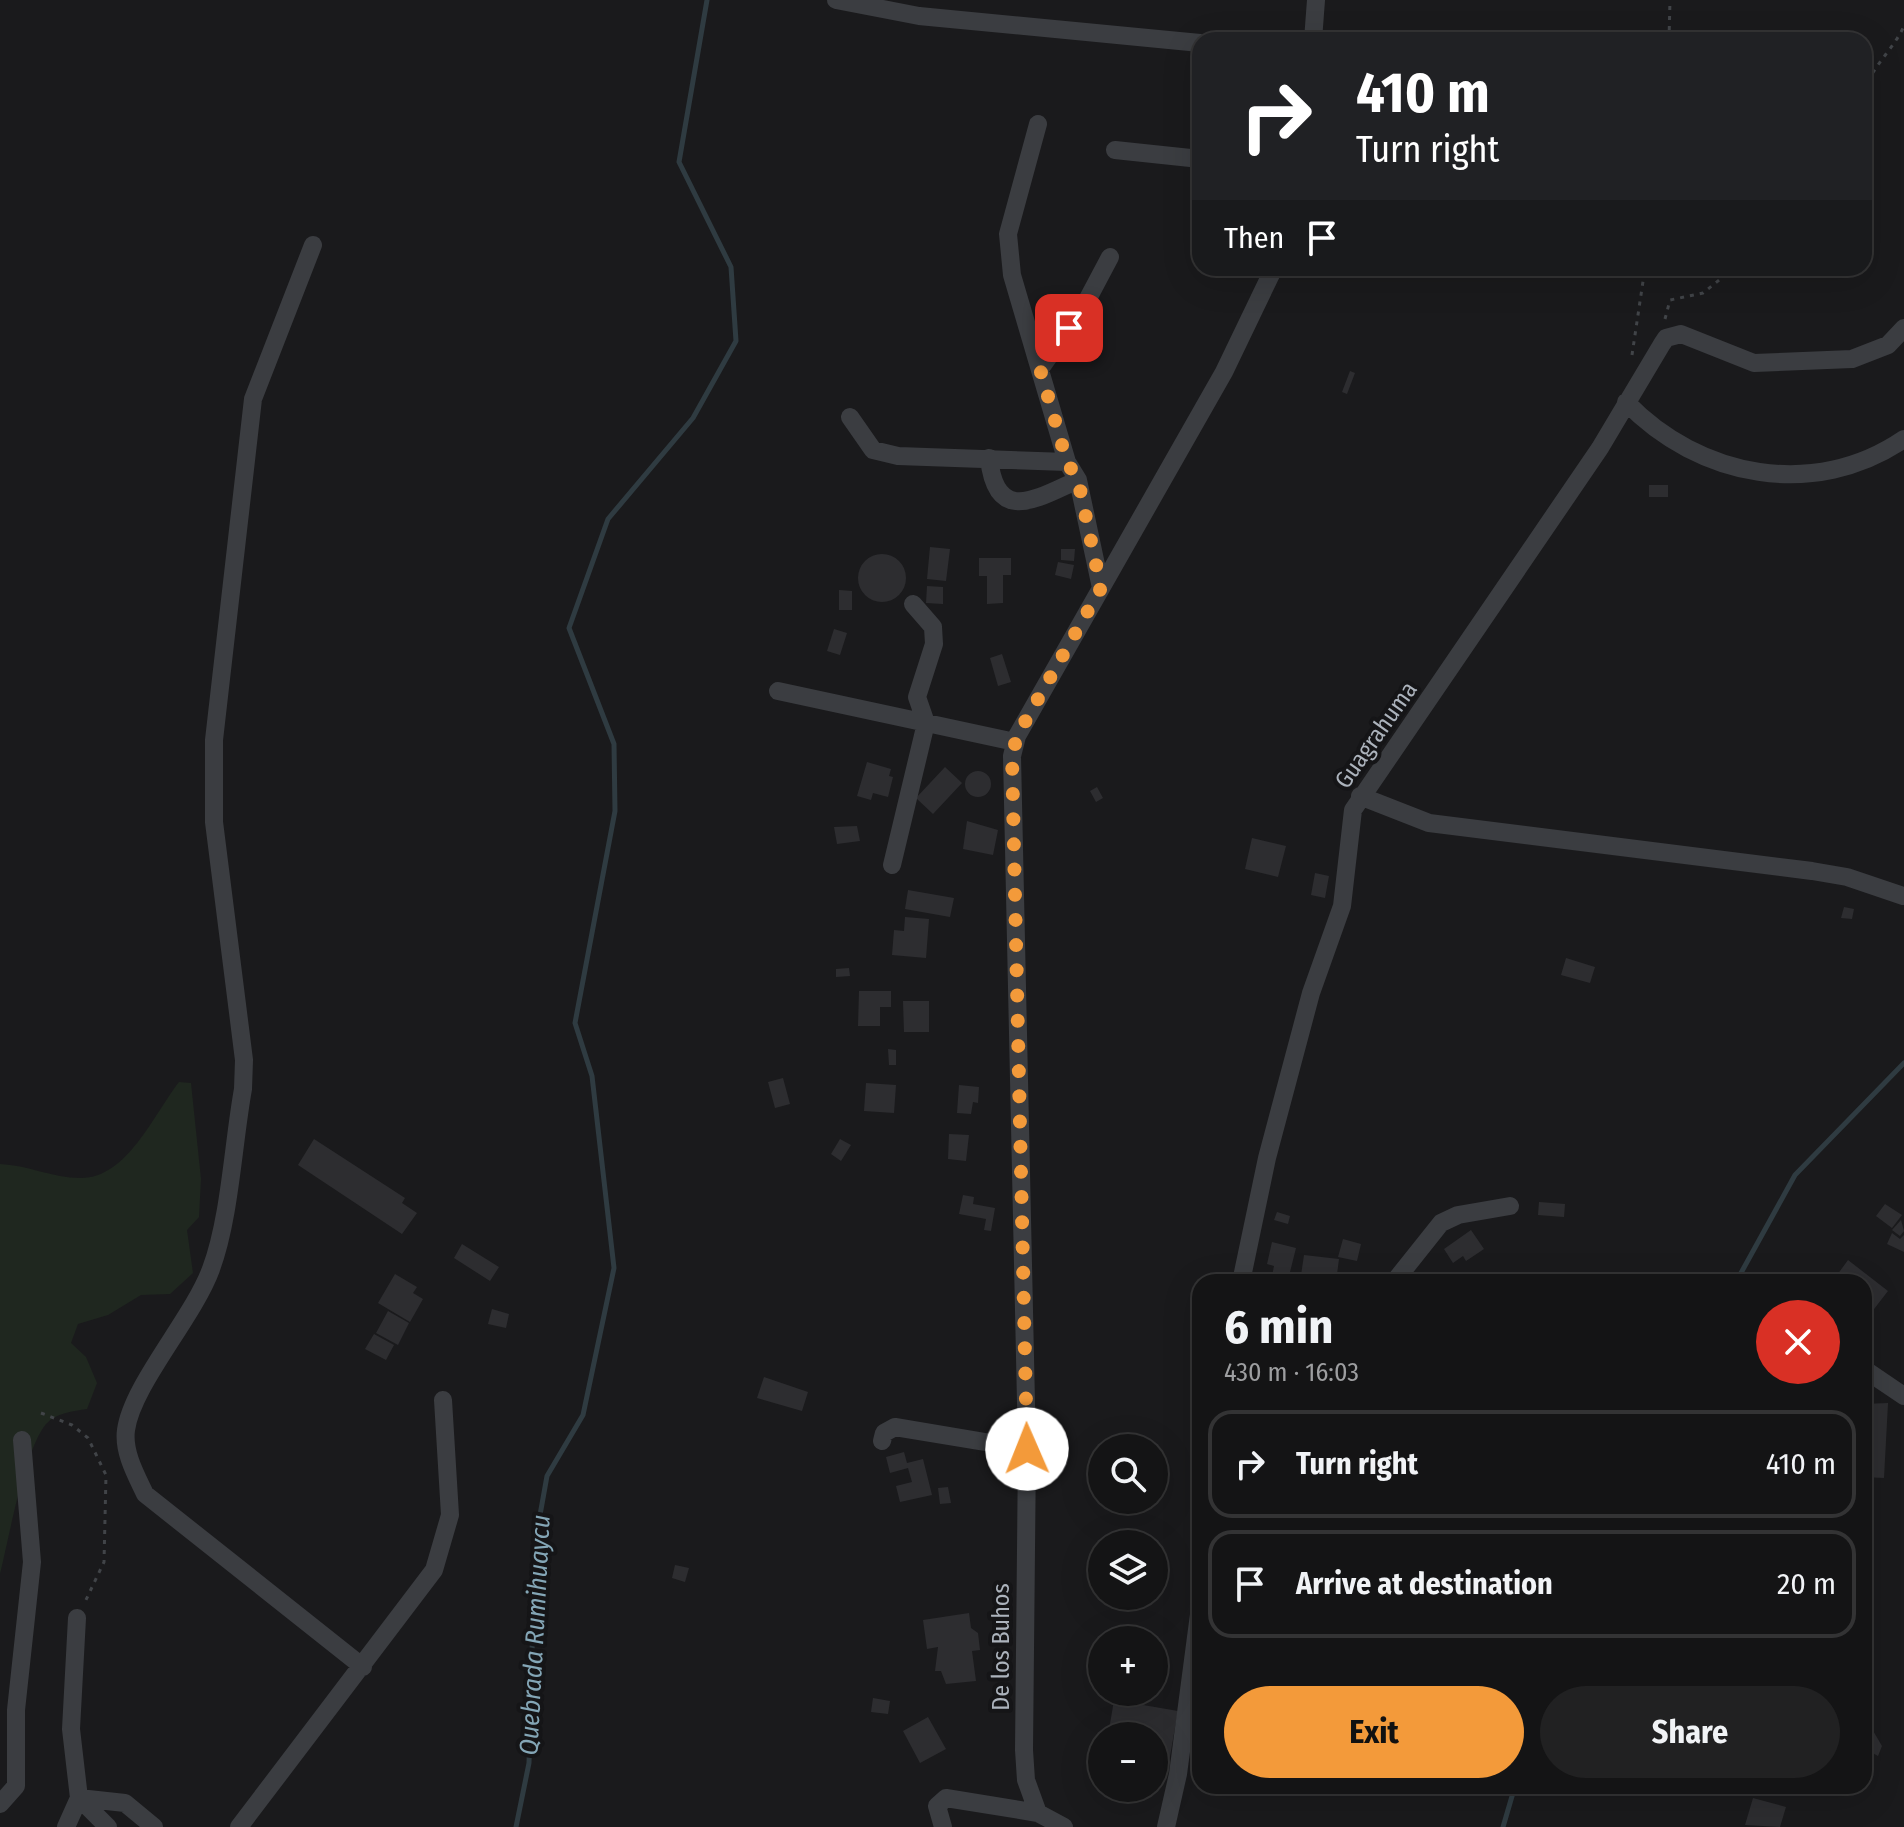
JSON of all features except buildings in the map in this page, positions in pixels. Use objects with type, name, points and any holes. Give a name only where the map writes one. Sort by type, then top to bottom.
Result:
[{"type":"street","points":[[836,0],[919,16],[1192,42]]},
{"type":"street","points":[[1314,32],[1316,0]]},
{"type":"street","points":[[1038,124],[1008,234],[1012,275],[1067,462],[1078,480],[1101,588]]},
{"type":"street","points":[[1115,150],[1192,158]]},
{"type":"street","points":[[313,245],[253,399],[214,740],[214,822],[244,1060],[243,1089],[212,1267],[197,1300],[134,1405],[126,1432],[134,1471],[145,1494],[363,1667]]},
{"type":"street","points":[[1040,369],[1083,308],[1110,257]]},
{"type":"street","points":[[778,691],[1015,742],[1224,372],[1270,276]]},
{"type":"street","name":"Guagrahuma","points":[[1243,1274],[1267,1158],[1311,993],[1342,906],[1349,827],[1360,796],[1407,735],[1600,448],[1662,344],[1673,334],[1681,334],[1742,360],[1772,364],[1852,359],[1888,345],[1904,328]]},
{"type":"street","points":[[1626,402],[1669,438],[1729,466],[1762,475],[1827,473],[1853,465],[1904,439]]},
{"type":"street","points":[[850,417],[873,450],[898,456],[1067,462]]},
{"type":"street","points":[[989,458],[991,480],[999,493],[1016,503],[1026,503],[1078,480]]},
{"type":"street","points":[[892,865],[926,723],[917,697],[934,644],[933,627],[913,604]]},
{"type":"street","name":"De los Buhos","points":[[1015,742],[1010,776],[1027,1449],[1024,1750],[1026,1780],[1038,1813]]},
{"type":"street","points":[[1360,796],[1429,823],[1812,871],[1847,877],[1903,896]]},
{"type":"street","points":[[1400,1274],[1441,1223],[1458,1215],[1510,1206]]},
{"type":"street","points":[[1872,1374],[1904,1396]]},
{"type":"street","points":[[239,1827],[434,1570],[450,1515],[443,1400]]},
{"type":"street","points":[[882,1441],[884,1433],[895,1427],[1027,1449]]},
{"type":"street","points":[[0,1804],[16,1786],[16,1710],[32,1562],[22,1440]]},
{"type":"street","points":[[66,1827],[79,1798],[71,1729],[77,1618]]},
{"type":"street","points":[[1166,1827],[1178,1774],[1192,1668]]},
{"type":"street","points":[[79,1798],[108,1827]]},
{"type":"street","points":[[79,1798],[125,1803],[154,1827]]},
{"type":"street","points":[[943,1827],[937,1806],[946,1798],[1038,1813],[1064,1827]]},
{"type":"path","points":[[1669,32],[1670,0]]},
{"type":"path","points":[[1872,70],[1895,45],[1904,26]]},
{"type":"path","points":[[1632,357],[1644,276]]},
{"type":"path","points":[[41,1413],[72,1425],[88,1438],[106,1475],[104,1562],[77,1618]]},
{"type":"shaded area","points":[[179,1082],[191,1083],[201,1179],[199,1217],[187,1230],[193,1273],[170,1294],[141,1295],[108,1315],[78,1324],[71,1343],[86,1357],[97,1383],[87,1409],[55,1417],[38,1437],[24,1474],[0,1574],[0,1164],[70,1177],[97,1175],[125,1157]]},
{"type":"waterway","name":"Quebrada Rumihuaycu","points":[[516,1827],[529,1763],[535,1543],[547,1476],[583,1415],[614,1268],[592,1076],[575,1023],[615,811],[614,744],[569,628],[608,519],[693,418],[736,341],[731,267],[679,162],[707,0]]},
{"type":"waterway","points":[[1740,1274],[1795,1175],[1904,1063]]},
{"type":"waterway","points":[[1503,1827],[1513,1794]]},
{"type":"route","points":[[1027,1449],[1010,776],[1017,736],[1101,588],[1078,480],[1067,462],[1040,369],[1069,328]]}]
